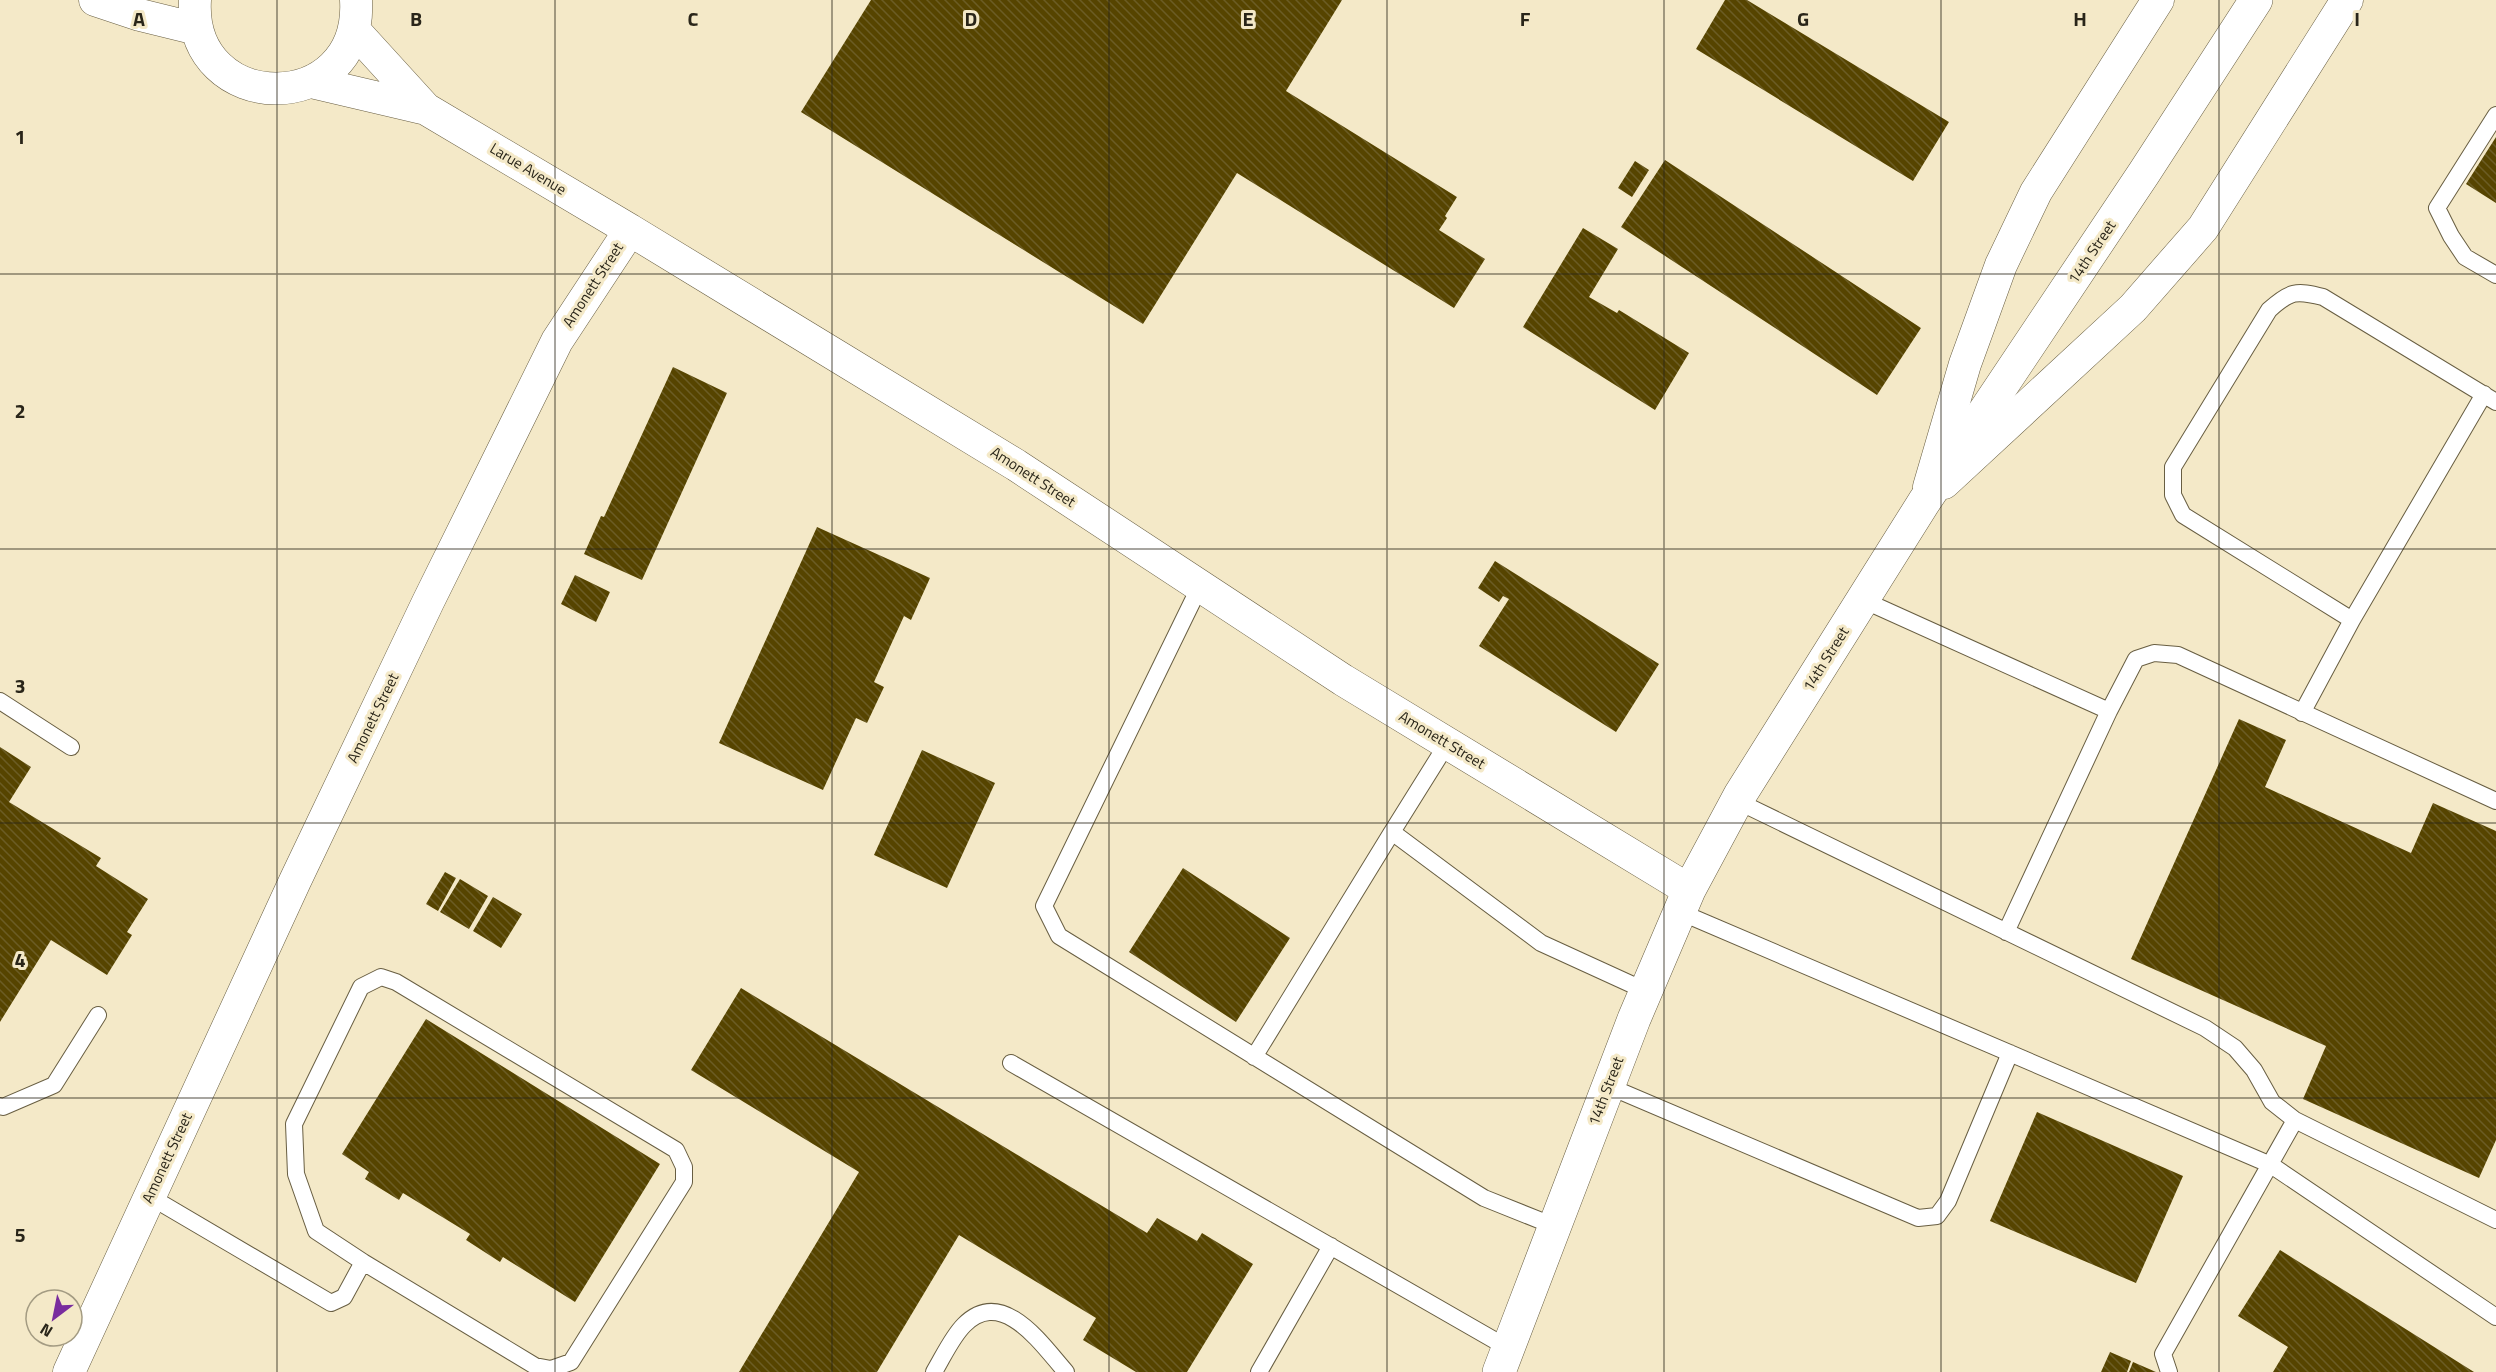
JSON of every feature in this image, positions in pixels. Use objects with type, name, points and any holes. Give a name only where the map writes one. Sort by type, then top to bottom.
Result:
[{"type":"street","points":[[95,0],[140,15],[196,15],[200,40],[227,74],[254,87],[275,90],[297,88],[323,75],[338,60],[349,43],[355,15]]},
{"type":"street","points":[[1924,502],[1965,364],[2001,265],[2036,192],[2157,0]]},
{"type":"street","name":"14th Street","points":[[1503,1360],[1646,991],[1685,901],[1737,801],[1924,502],[2144,173],[2256,0]]},
{"type":"street","points":[[1924,502],[2133,308],[2204,228],[2347,0]]},
{"type":"street","name":"Larue Avenue","points":[[355,15],[426,109]]},
{"type":"street","name":"Larue Avenue","points":[[310,82],[426,109],[630,230]]},
{"type":"street","name":"Amonett Street","points":[[69,1372],[294,881],[557,341],[630,230],[1016,465],[1685,901]]},
{"type":"lane","points":[[2496,115],[2437,208],[2465,257],[2496,275]]},
{"type":"lane","points":[[2302,712],[2352,620],[2490,398],[2323,297],[2304,292],[2286,294],[2269,310],[2173,467],[2173,495],[2182,515],[2352,620]]},
{"type":"lane","points":[[1200,586],[1044,906],[1059,936],[1485,1198],[1554,1226]]},
{"type":"lane","points":[[1863,600],[2109,711]]},
{"type":"lane","points":[[2006,932],[2109,711],[2136,659],[2154,652],[2178,656],[2496,801]]},
{"type":"lane","points":[[0,701],[71,747]]},
{"type":"lane","points":[[1254,1057],[1447,744]]},
{"type":"lane","points":[[1737,801],[2205,1028],[2235,1048],[2254,1070],[2272,1102],[2295,1119],[2496,1221]]},
{"type":"lane","points":[[1392,832],[1541,943],[1646,991]]},
{"type":"lane","points":[[1685,901],[2010,1053],[2271,1165],[2494,1309]]},
{"type":"lane","points":[[381,977],[396,982],[676,1150],[684,1167],[684,1182],[571,1362],[551,1369],[535,1366],[363,1262],[316,1231],[296,1173],[294,1124],[361,987],[381,977]]},
{"type":"lane","points":[[0,1106],[3,1107],[54,1085],[98,1015]]},
{"type":"lane","points":[[1608,1086],[1918,1218],[1937,1216],[1948,1201],[2010,1053]]},
{"type":"lane","points":[[1011,1063],[1331,1246],[1503,1360]]},
{"type":"lane","points":[[2169,1372],[2163,1354],[2295,1119]]},
{"type":"lane","points":[[149,1196],[331,1303],[344,1297],[363,1262]]},
{"type":"lane","points":[[1259,1372],[1331,1246]]},
{"type":"lane","points":[[934,1372],[962,1326],[978,1313],[995,1311],[1009,1315],[1026,1328],[1066,1372]]},
{"type":"building","points":[[871,0],[1342,0],[1286,91],[1457,197],[1439,230],[1485,259],[1454,308],[1237,173],[1143,324],[801,112]]},
{"type":"building","points":[[1725,0],[1747,0],[1949,122],[1913,181],[1696,49]]},
{"type":"building","points":[[2496,137],[2496,203],[2466,184]]},
{"type":"building","points":[[1665,160],[1921,328],[1877,395],[1621,227]]},
{"type":"building","points":[[1635,161],[1649,170],[1632,197],[1618,188]]},
{"type":"building","points":[[1583,228],[1618,249],[1589,297],[1617,313],[1619,310],[1689,353],[1655,410],[1523,327]]},
{"type":"building","points":[[673,367],[727,393],[642,580],[584,554],[601,516],[604,517]]},
{"type":"building","points":[[817,527],[930,578],[911,620],[904,616],[874,682],[884,687],[867,723],[856,718],[823,790],[719,743]]},
{"type":"building","points":[[1495,561],[1659,664],[1616,732],[1479,646],[1509,599],[1503,596],[1499,602],[1478,588]]},
{"type":"building","points":[[575,575],[610,592],[596,622],[561,604]]},
{"type":"building","points":[[2239,719],[2286,740],[2265,787],[2411,853],[2433,803],[2496,831],[2496,1140],[2479,1178],[2303,1099],[2326,1046],[2131,959]]},
{"type":"building","points":[[0,747],[31,767],[9,802],[101,858],[96,866],[148,899],[127,932],[132,935],[107,975],[51,940],[0,1022]]},
{"type":"building","points":[[922,750],[995,783],[947,888],[874,855]]},
{"type":"building","points":[[1183,868],[1290,938],[1236,1022],[1129,952]]},
{"type":"building","points":[[445,872],[456,878],[438,911],[426,904]]},
{"type":"building","points":[[460,879],[488,896],[469,929],[440,912]]},
{"type":"building","points":[[493,897],[522,914],[501,948],[473,931]]},
{"type":"building","points":[[741,988],[1147,1233],[1157,1218],[1197,1241],[1202,1233],[1253,1264],[1187,1372],[1136,1372],[1083,1340],[1096,1318],[959,1235],[877,1372],[739,1372],[859,1172],[691,1070]]},
{"type":"building","points":[[426,1019],[660,1164],[575,1302],[503,1257],[500,1262],[466,1240],[470,1234],[403,1193],[399,1200],[365,1179],[369,1172],[342,1154]]},
{"type":"building","points":[[2037,1112],[2183,1176],[2136,1283],[1990,1221]]},
{"type":"building","points":[[2280,1250],[2474,1372],[2273,1372],[2288,1347],[2238,1316]]},
{"type":"building","points":[[2110,1352],[2131,1361],[2127,1372],[2101,1372]]},
{"type":"building","points":[[2133,1362],[2156,1372],[2129,1372]]}]
